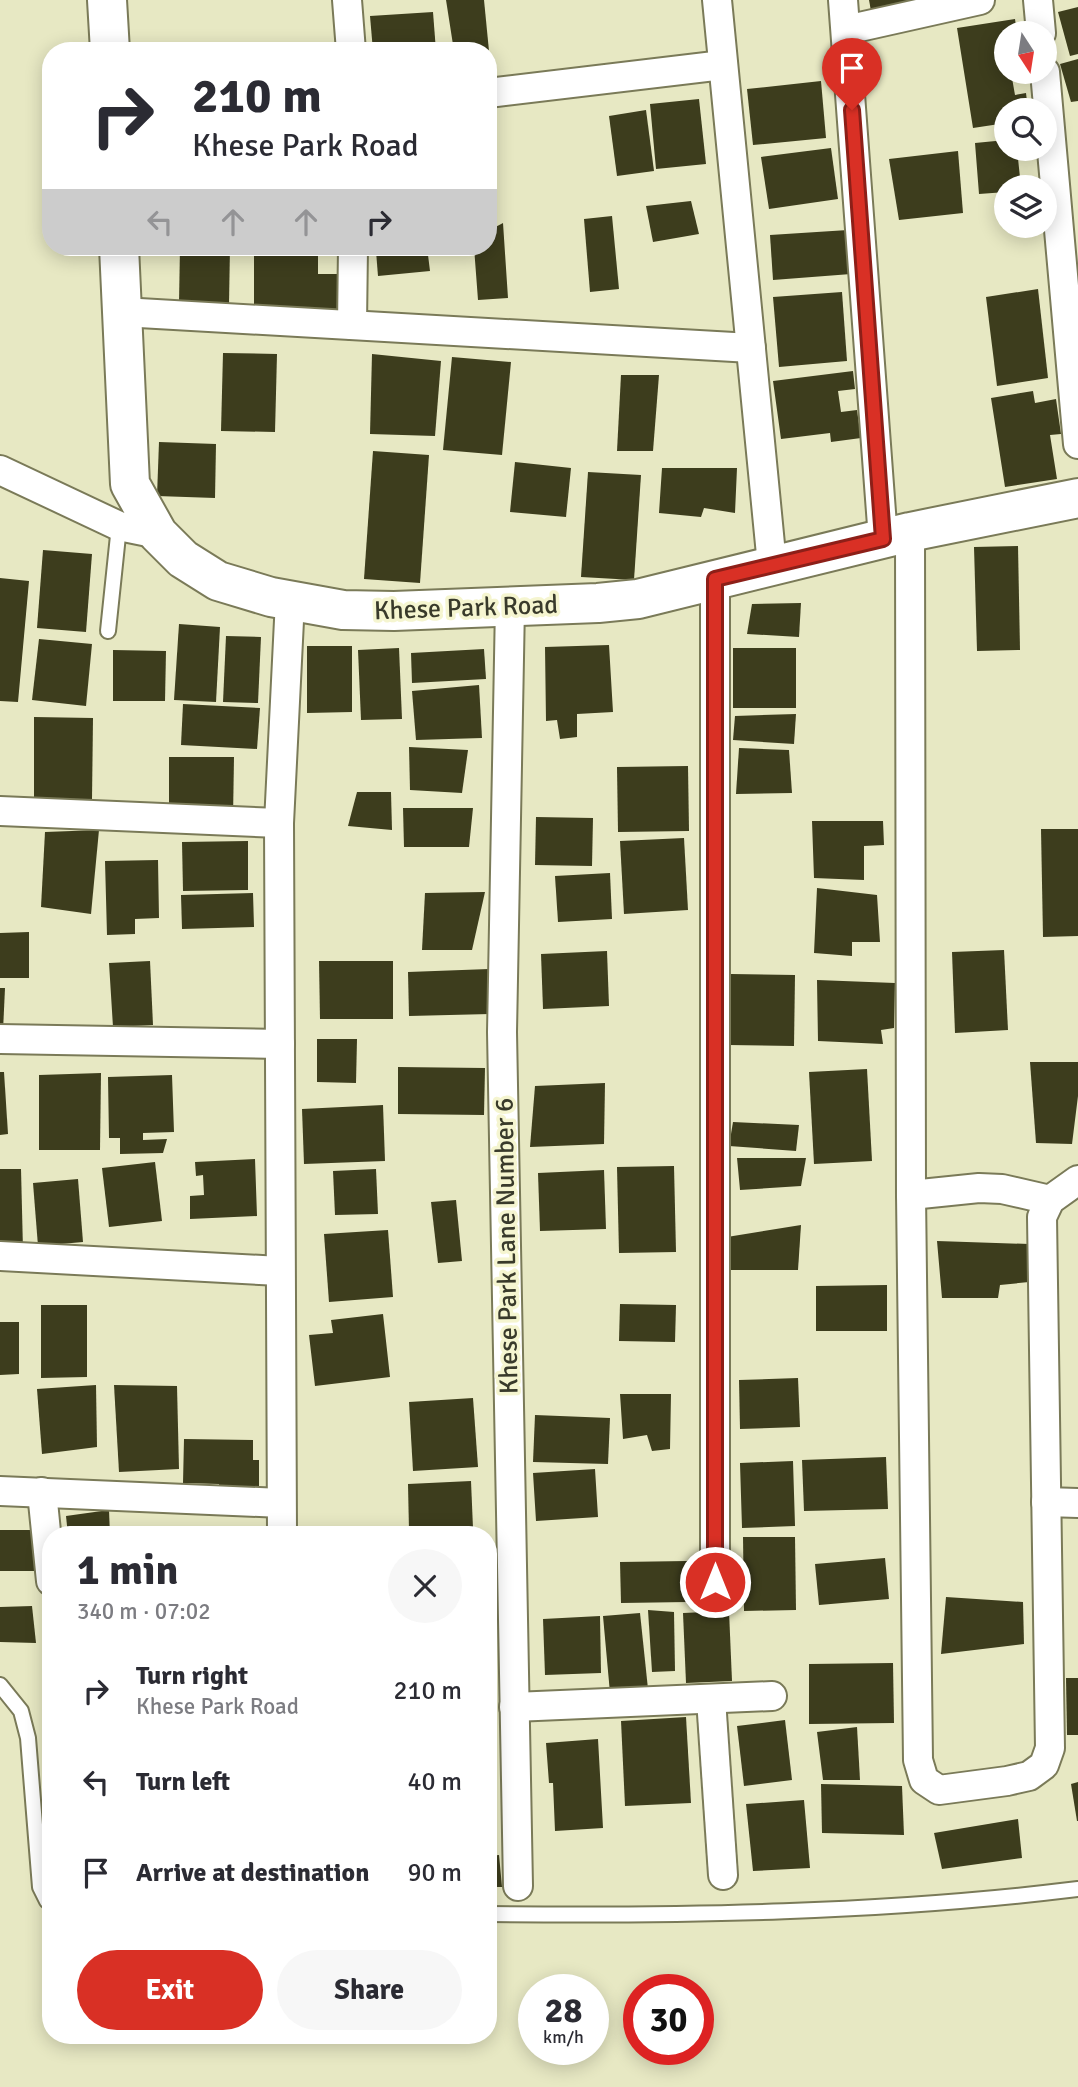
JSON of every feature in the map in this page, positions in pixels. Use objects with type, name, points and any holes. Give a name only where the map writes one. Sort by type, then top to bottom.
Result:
[{"type":"street","points":[[107,0],[109,42]]},
{"type":"street","points":[[347,0],[350,42]]},
{"type":"street","points":[[717,0],[772,565]]},
{"type":"street","points":[[843,0],[896,535],[911,1195],[918,1760],[924,1780],[939,1790],[1006,1782],[1029,1776],[1044,1765],[1050,1748],[1042,1217],[1050,1200],[1078,1180]]},
{"type":"street","points":[[846,30],[980,0]]},
{"type":"street","points":[[1038,0],[1040,21]]},
{"type":"street","points":[[497,92],[723,65]]},
{"type":"street","points":[[1046,84],[1078,444]]},
{"type":"street","name":"Khese Park Road","points":[[119,256],[130,484],[158,534],[183,559],[218,581],[271,597],[343,610],[394,611],[638,599],[896,535],[1078,498]]},
{"type":"street","points":[[352,325],[354,256]]},
{"type":"street","points":[[122,312],[751,348]]},
{"type":"street","points":[[0,470],[119,526],[158,534]]},
{"type":"street","points":[[715,579],[715,1582]]},
{"type":"street","points":[[282,1526],[279,823],[290,600]]},
{"type":"street","name":"Khese Park Lane Number 6","points":[[510,605],[502,1032],[518,1886]]},
{"type":"street","points":[[0,811],[279,823]]},
{"type":"street","points":[[0,1039],[280,1044]]},
{"type":"street","points":[[911,1195],[979,1188],[1002,1189],[1050,1200]]},
{"type":"street","points":[[0,1256],[280,1271]]},
{"type":"street","points":[[0,1491],[281,1503]]},
{"type":"street","points":[[42,1492],[45,1526]]},
{"type":"street","points":[[1046,1502],[1078,1503]]},
{"type":"street","points":[[514,1707],[772,1696]]},
{"type":"street","points":[[710,1699],[723,1875]]},
{"type":"lane","points":[[108,631],[119,526]]},
{"type":"lane","points":[[0,1685],[21,1712],[28,1738],[42,1891]]},
{"type":"lane","points":[[497,1914],[862,1909],[1078,1889]]},
{"type":"building","points":[[446,0],[484,0],[488,42],[453,42]]},
{"type":"building","points":[[869,0],[919,0],[871,11]]},
{"type":"building","points":[[1078,7],[1078,54],[1070,56],[1058,12]]},
{"type":"building","points":[[433,12],[435,42],[372,42],[370,16]]},
{"type":"building","points":[[994,22],[994,84],[1013,84],[1015,95],[1026,93],[1027,98],[994,98],[994,125],[973,128],[957,28]]},
{"type":"building","points":[[1078,59],[1078,101],[1071,102],[1060,64]]},
{"type":"building","points":[[821,81],[826,138],[753,145],[747,89]]},
{"type":"building","points":[[699,99],[706,164],[656,169],[650,104]]},
{"type":"building","points":[[646,110],[654,171],[617,176],[609,116]]},
{"type":"building","points":[[994,141],[994,161],[1018,161],[1020,175],[994,175],[994,193],[979,194],[975,143]]},
{"type":"building","points":[[831,148],[838,199],[769,209],[761,157]]},
{"type":"building","points":[[958,151],[963,213],[899,220],[889,159]]},
{"type":"building","points":[[691,201],[699,234],[653,242],[646,206]]},
{"type":"building","points":[[612,216],[619,289],[590,292],[584,219]]},
{"type":"building","points":[[503,223],[508,298],[478,300],[475,256],[497,256],[497,226]]},
{"type":"building","points":[[848,230],[851,274],[773,280],[770,235]]},
{"type":"building","points":[[180,256],[230,256],[229,304],[179,303]]},
{"type":"building","points":[[254,256],[318,256],[318,274],[339,274],[339,318],[254,317]]},
{"type":"building","points":[[376,256],[428,256],[430,271],[378,276]]},
{"type":"building","points":[[1038,289],[1048,378],[997,386],[986,297]]},
{"type":"building","points":[[842,292],[847,361],[779,367],[773,297]]},
{"type":"building","points":[[223,353],[277,354],[275,432],[221,431]]},
{"type":"building","points":[[372,354],[441,361],[435,436],[370,434]]},
{"type":"building","points":[[452,357],[511,362],[502,455],[443,450]]},
{"type":"building","points":[[853,371],[855,389],[838,391],[841,412],[857,410],[861,438],[831,442],[830,433],[781,439],[773,381]]},
{"type":"building","points":[[621,375],[659,375],[653,451],[617,451]]},
{"type":"building","points":[[1033,391],[1035,403],[1056,399],[1061,434],[1050,435],[1057,479],[1005,487],[991,398]]},
{"type":"building","points":[[159,442],[216,444],[215,498],[157,496]]},
{"type":"building","points":[[373,451],[429,455],[420,583],[364,579]]},
{"type":"building","points":[[515,462],[571,468],[566,517],[510,512]]},
{"type":"building","points":[[662,468],[737,468],[735,513],[704,508],[701,517],[659,513]]},
{"type":"building","points":[[588,472],[641,475],[634,580],[581,577]]},
{"type":"building","points":[[1018,546],[1020,650],[977,651],[974,547]]},
{"type":"building","points":[[43,550],[92,554],[86,632],[37,628]]},
{"type":"building","points":[[0,578],[29,581],[18,702],[0,701]]},
{"type":"building","points":[[801,603],[799,637],[747,634],[752,604]]},
{"type":"building","points":[[179,624],[220,627],[216,702],[174,700]]},
{"type":"building","points":[[226,636],[261,637],[258,703],[223,702]]},
{"type":"building","points":[[39,639],[92,644],[86,706],[32,700]]},
{"type":"building","points":[[609,645],[613,712],[577,714],[577,737],[560,739],[557,720],[546,721],[545,647]]},
{"type":"building","points":[[307,646],[352,646],[352,712],[307,713]]},
{"type":"building","points":[[399,648],[402,719],[361,720],[358,650]]},
{"type":"building","points":[[733,648],[796,648],[796,708],[733,708]]},
{"type":"building","points":[[484,649],[486,679],[412,683],[411,653]]},
{"type":"building","points":[[113,650],[166,651],[165,701],[113,701]]},
{"type":"building","points":[[479,685],[482,738],[416,740],[412,691]]},
{"type":"building","points":[[183,704],[260,708],[257,749],[181,745]]},
{"type":"building","points":[[796,714],[794,744],[733,740],[735,716]]},
{"type":"building","points":[[34,717],[93,718],[92,800],[34,800]]},
{"type":"building","points":[[409,747],[468,750],[462,793],[410,790]]},
{"type":"building","points":[[739,748],[789,750],[792,793],[736,794]]},
{"type":"building","points":[[169,757],[234,757],[233,818],[169,817]]},
{"type":"building","points":[[688,766],[689,831],[618,832],[617,767]]},
{"type":"building","points":[[357,792],[391,792],[392,830],[348,826]]},
{"type":"building","points":[[403,808],[473,808],[469,847],[404,847]]},
{"type":"building","points":[[536,817],[593,818],[592,866],[535,865]]},
{"type":"building","points":[[812,821],[883,821],[884,845],[864,846],[864,880],[814,878]]},
{"type":"building","points":[[1041,829],[1078,829],[1078,936],[1043,937]]},
{"type":"building","points":[[99,830],[91,914],[41,907],[45,832]]},
{"type":"building","points":[[684,838],[688,910],[624,914],[620,841]]},
{"type":"building","points":[[248,841],[248,890],[183,891],[182,842]]},
{"type":"building","points":[[158,860],[159,918],[135,919],[135,934],[107,935],[105,861]]},
{"type":"building","points":[[610,873],[612,919],[558,922],[555,876]]},
{"type":"building","points":[[817,888],[877,895],[880,942],[852,942],[852,956],[814,953]]},
{"type":"building","points":[[485,892],[472,950],[422,950],[425,893]]},
{"type":"building","points":[[253,893],[254,927],[182,929],[181,895]]},
{"type":"building","points":[[29,932],[29,978],[0,978],[0,933]]},
{"type":"building","points":[[1004,950],[1008,1030],[955,1033],[952,952]]},
{"type":"building","points":[[607,951],[609,1006],[543,1009],[541,954]]},
{"type":"building","points":[[150,961],[153,1025],[113,1027],[109,963]]},
{"type":"building","points":[[319,961],[393,961],[393,1019],[320,1019]]},
{"type":"building","points":[[489,969],[490,1014],[409,1016],[408,972]]},
{"type":"building","points":[[731,974],[795,975],[794,1046],[729,1045]]},
{"type":"building","points":[[817,980],[895,983],[894,1028],[881,1030],[883,1044],[818,1041]]},
{"type":"building","points":[[0,988],[5,988],[3,1031],[0,1031]]},
{"type":"building","points":[[317,1039],[357,1039],[356,1083],[317,1082]]},
{"type":"building","points":[[1030,1062],[1078,1062],[1078,1096],[1072,1144],[1036,1143]]},
{"type":"building","points":[[398,1067],[485,1068],[484,1115],[398,1114]]},
{"type":"building","points":[[867,1069],[872,1161],[814,1164],[809,1072]]},
{"type":"building","points":[[0,1072],[4,1072],[8,1134],[0,1135]]},
{"type":"building","points":[[101,1073],[100,1150],[39,1150],[39,1075]]},
{"type":"building","points":[[172,1075],[174,1132],[143,1133],[143,1140],[167,1139],[163,1153],[120,1154],[120,1138],[109,1138],[108,1077]]},
{"type":"building","points":[[605,1083],[604,1144],[530,1147],[535,1086]]},
{"type":"building","points":[[383,1105],[385,1161],[304,1164],[302,1109]]},
{"type":"building","points":[[733,1122],[799,1125],[796,1151],[729,1146]]},
{"type":"building","points":[[737,1158],[806,1158],[801,1186],[740,1190]]},
{"type":"building","points":[[255,1159],[257,1216],[190,1219],[190,1196],[204,1195],[203,1175],[196,1176],[195,1162]]},
{"type":"building","points":[[155,1162],[162,1221],[109,1227],[102,1168]]},
{"type":"building","points":[[674,1166],[676,1252],[619,1253],[617,1167]]},
{"type":"building","points":[[0,1169],[21,1169],[23,1250],[0,1251]]},
{"type":"building","points":[[376,1169],[378,1214],[335,1215],[333,1171]]},
{"type":"building","points":[[604,1170],[606,1229],[540,1231],[538,1173]]},
{"type":"building","points":[[78,1179],[83,1242],[38,1246],[33,1183]]},
{"type":"building","points":[[456,1200],[462,1261],[438,1263],[431,1202]]},
{"type":"building","points":[[801,1225],[798,1270],[725,1270],[727,1237]]},
{"type":"building","points":[[388,1230],[393,1297],[329,1302],[324,1234]]},
{"type":"building","points":[[937,1241],[1029,1244],[1029,1282],[1000,1285],[998,1298],[942,1298]]},
{"type":"building","points":[[887,1285],[887,1331],[816,1331],[816,1286]]},
{"type":"building","points":[[620,1304],[676,1305],[675,1342],[619,1341]]},
{"type":"building","points":[[41,1305],[87,1305],[87,1377],[41,1378]]},
{"type":"building","points":[[383,1314],[390,1377],[315,1386],[309,1335],[333,1333],[331,1320]]},
{"type":"building","points":[[0,1322],[19,1322],[19,1374],[0,1375]]},
{"type":"building","points":[[798,1378],[800,1427],[740,1429],[739,1380]]},
{"type":"building","points":[[96,1385],[97,1447],[42,1454],[37,1389]]},
{"type":"building","points":[[114,1385],[177,1386],[179,1469],[119,1472]]},
{"type":"building","points":[[620,1394],[671,1394],[670,1449],[652,1451],[647,1435],[623,1439]]},
{"type":"building","points":[[473,1398],[478,1467],[413,1471],[409,1402]]},
{"type":"building","points":[[535,1415],[610,1418],[608,1464],[533,1462]]},
{"type":"building","points":[[184,1439],[253,1440],[253,1460],[259,1460],[259,1489],[219,1489],[219,1484],[183,1483]]},
{"type":"building","points":[[886,1457],[888,1509],[804,1511],[802,1460]]},
{"type":"building","points":[[793,1461],[795,1526],[742,1528],[740,1463]]},
{"type":"building","points":[[595,1469],[598,1517],[536,1521],[533,1473]]},
{"type":"building","points":[[471,1481],[473,1526],[409,1526],[408,1484]]},
{"type":"building","points":[[109,1510],[110,1526],[67,1526],[66,1516]]},
{"type":"building","points":[[0,1530],[34,1530],[34,1571],[0,1571]]},
{"type":"building","points":[[743,1537],[795,1537],[796,1610],[744,1611]]},
{"type":"building","points":[[885,1558],[889,1599],[819,1605],[815,1564]]},
{"type":"building","points":[[687,1561],[688,1602],[621,1603],[620,1562]]},
{"type":"building","points":[[946,1597],[1023,1602],[1024,1644],[941,1654]]},
{"type":"building","points":[[32,1606],[36,1643],[0,1642],[0,1607]]},
{"type":"building","points":[[648,1610],[674,1612],[675,1671],[652,1672]]},
{"type":"building","points":[[729,1611],[732,1681],[686,1683],[683,1613]]},
{"type":"building","points":[[640,1613],[648,1689],[610,1693],[603,1616]]},
{"type":"building","points":[[600,1616],[601,1673],[545,1675],[543,1619]]},
{"type":"building","points":[[893,1663],[894,1723],[809,1724],[809,1664]]},
{"type":"building","points":[[1066,1678],[1078,1678],[1078,1735],[1067,1735]]},
{"type":"building","points":[[686,1717],[691,1803],[625,1806],[621,1721]]},
{"type":"building","points":[[785,1720],[792,1780],[744,1786],[737,1726]]},
{"type":"building","points":[[857,1727],[860,1780],[823,1780],[817,1732]]},
{"type":"building","points":[[598,1739],[603,1828],[555,1831],[553,1783],[549,1783],[546,1743]]},
{"type":"building","points":[[1078,1782],[1078,1821],[1077,1821],[1071,1784]]},
{"type":"building","points":[[821,1784],[902,1786],[904,1835],[822,1833]]},
{"type":"building","points":[[804,1800],[810,1868],[753,1871],[746,1804]]},
{"type":"building","points":[[1018,1819],[1022,1858],[942,1869],[934,1833]]},
{"type":"building","points":[[499,1855],[502,1887],[497,1887]]},
{"type":"route","points":[[715,1582],[715,579],[883,539],[852,110]]}]
